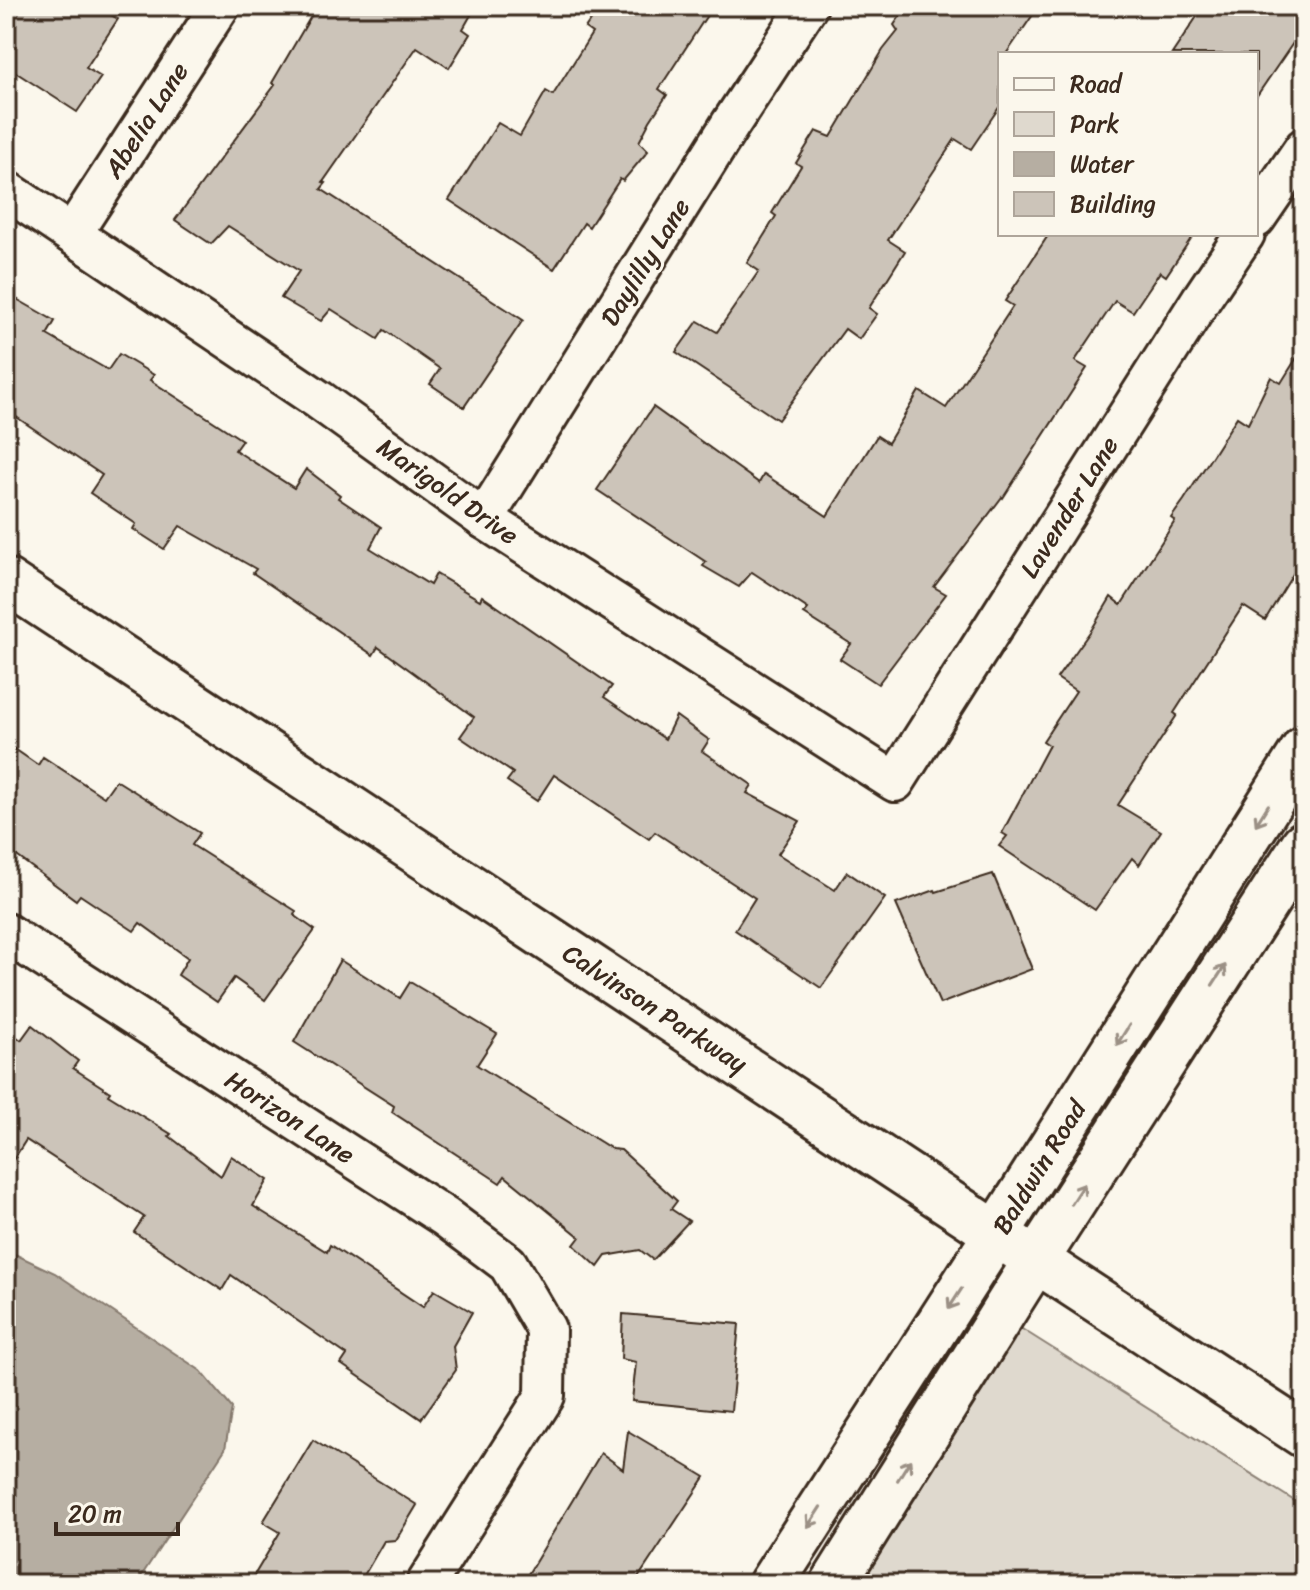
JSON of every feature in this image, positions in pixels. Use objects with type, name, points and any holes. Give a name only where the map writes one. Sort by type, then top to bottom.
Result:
[{"type":"main road","name":"Calvinson Parkway","points":[[6,581],[1304,1435]]},
{"type":"main road","name":"Baldwin Road","points":[[771,1584],[1304,749]]},
{"type":"main road","name":"Baldwin Road","points":[[833,1584],[1036,1260],[1304,844]]},
{"type":"street","name":"Abelia Lane","points":[[72,234],[220,6]]},
{"type":"street","name":"Daylilly Lane","points":[[484,519],[808,6]]},
{"type":"street","points":[[1258,215],[1304,148]]},
{"type":"street","name":"Marigold Drive","points":[[6,190],[319,400],[484,519],[895,782]]},
{"type":"street","name":"Lavender Lane","points":[[895,782],[1244,236]]},
{"type":"street","name":"Horizon Lane","points":[[6,933],[445,1217],[508,1264],[546,1329],[545,1396],[426,1584]]},
{"type":"green space","points":[[1014,1324],[1304,1507],[1304,1584],[859,1584]]},
{"type":"water","points":[[6,1250],[55,1273],[201,1371],[232,1408],[225,1449],[136,1584],[6,1584]]},
{"type":"building","points":[[15,6],[95,6],[118,19],[86,68],[101,77],[77,112],[6,66],[6,21]]},
{"type":"building","points":[[317,6],[476,6],[463,29],[470,34],[449,68],[417,47],[321,189],[523,320],[464,407],[430,384],[440,369],[384,330],[378,339],[331,309],[321,321],[281,298],[299,271],[228,226],[211,244],[175,220],[275,85],[272,83]]},
{"type":"building","points":[[600,6],[713,6],[659,89],[667,95],[639,142],[648,151],[623,181],[620,179],[589,227],[584,223],[554,269],[449,200],[498,123],[520,136],[546,91],[553,95],[592,33],[585,28]]},
{"type":"building","points":[[907,6],[1039,6],[1007,52],[998,52],[998,109],[971,149],[955,139],[888,240],[905,251],[869,308],[877,314],[859,339],[845,329],[778,420],[676,352],[698,321],[717,332],[759,271],[747,263],[776,216],[772,213],[801,166],[796,163],[816,131],[831,137],[883,50],[898,31],[894,25]]},
{"type":"building","points":[[1204,6],[1304,6],[1304,27],[1258,94],[1258,52],[1173,52]]},
{"type":"building","points":[[1048,236],[1193,236],[1166,276],[1160,272],[1133,312],[1115,301],[1075,361],[1087,368],[1003,498],[934,587],[946,594],[878,684],[840,659],[851,644],[804,614],[808,609],[752,572],[739,587],[703,566],[706,562],[597,490],[653,407],[759,483],[764,474],[827,516],[877,436],[888,443],[919,391],[946,408],[1013,306],[1005,301]]},
{"type":"building","points":[[6,293],[55,321],[47,335],[108,370],[119,354],[154,375],[150,380],[242,440],[235,450],[294,488],[306,469],[340,495],[338,498],[381,527],[370,548],[430,585],[436,574],[480,600],[482,596],[612,686],[604,697],[665,739],[676,716],[709,740],[702,751],[752,785],[747,793],[800,821],[778,854],[835,890],[847,872],[885,898],[821,988],[735,930],[755,898],[655,832],[649,839],[554,775],[537,801],[507,781],[513,773],[460,737],[474,717],[378,647],[373,655],[253,573],[256,569],[180,526],[164,549],[133,529],[136,524],[90,493],[102,475],[6,410]]},
{"type":"building","points":[[1304,346],[1304,556],[1265,620],[1243,606],[1118,805],[1161,831],[1139,865],[1132,858],[1095,910],[999,846],[1007,836],[1002,833],[1049,745],[1043,741],[1076,691],[1057,678],[1111,597],[1121,605],[1175,521],[1171,518],[1237,417],[1248,424],[1271,377],[1281,383]]},
{"type":"building","points":[[6,743],[38,765],[43,757],[104,797],[116,780],[200,833],[192,845],[296,911],[294,915],[315,930],[265,1000],[234,978],[217,1002],[178,975],[188,958],[140,923],[134,931],[80,895],[76,900],[6,848]]},
{"type":"building","points":[[993,874],[1032,969],[940,1004],[896,904]]},
{"type":"building","points":[[340,960],[400,998],[410,982],[497,1034],[477,1065],[612,1149],[621,1150],[677,1201],[671,1209],[689,1221],[653,1260],[640,1250],[606,1256],[598,1267],[574,1245],[580,1237],[505,1176],[500,1183],[392,1112],[394,1106],[294,1042]]},
{"type":"building","points":[[32,1025],[78,1061],[73,1068],[110,1092],[108,1095],[171,1134],[169,1136],[221,1176],[231,1156],[268,1180],[253,1206],[327,1252],[330,1245],[423,1307],[434,1290],[472,1312],[453,1346],[456,1370],[421,1419],[341,1364],[347,1355],[231,1275],[222,1290],[134,1232],[144,1217],[26,1140],[6,1171],[6,1029],[21,1040]]},
{"type":"building","points":[[623,1314],[739,1324],[731,1411],[632,1401],[636,1362],[621,1359]]},
{"type":"building","points":[[628,1431],[705,1477],[634,1584],[522,1584],[601,1453],[623,1469]]},
{"type":"building","points":[[313,1440],[417,1505],[396,1540],[384,1541],[359,1584],[249,1584],[280,1532],[263,1522]]}]
